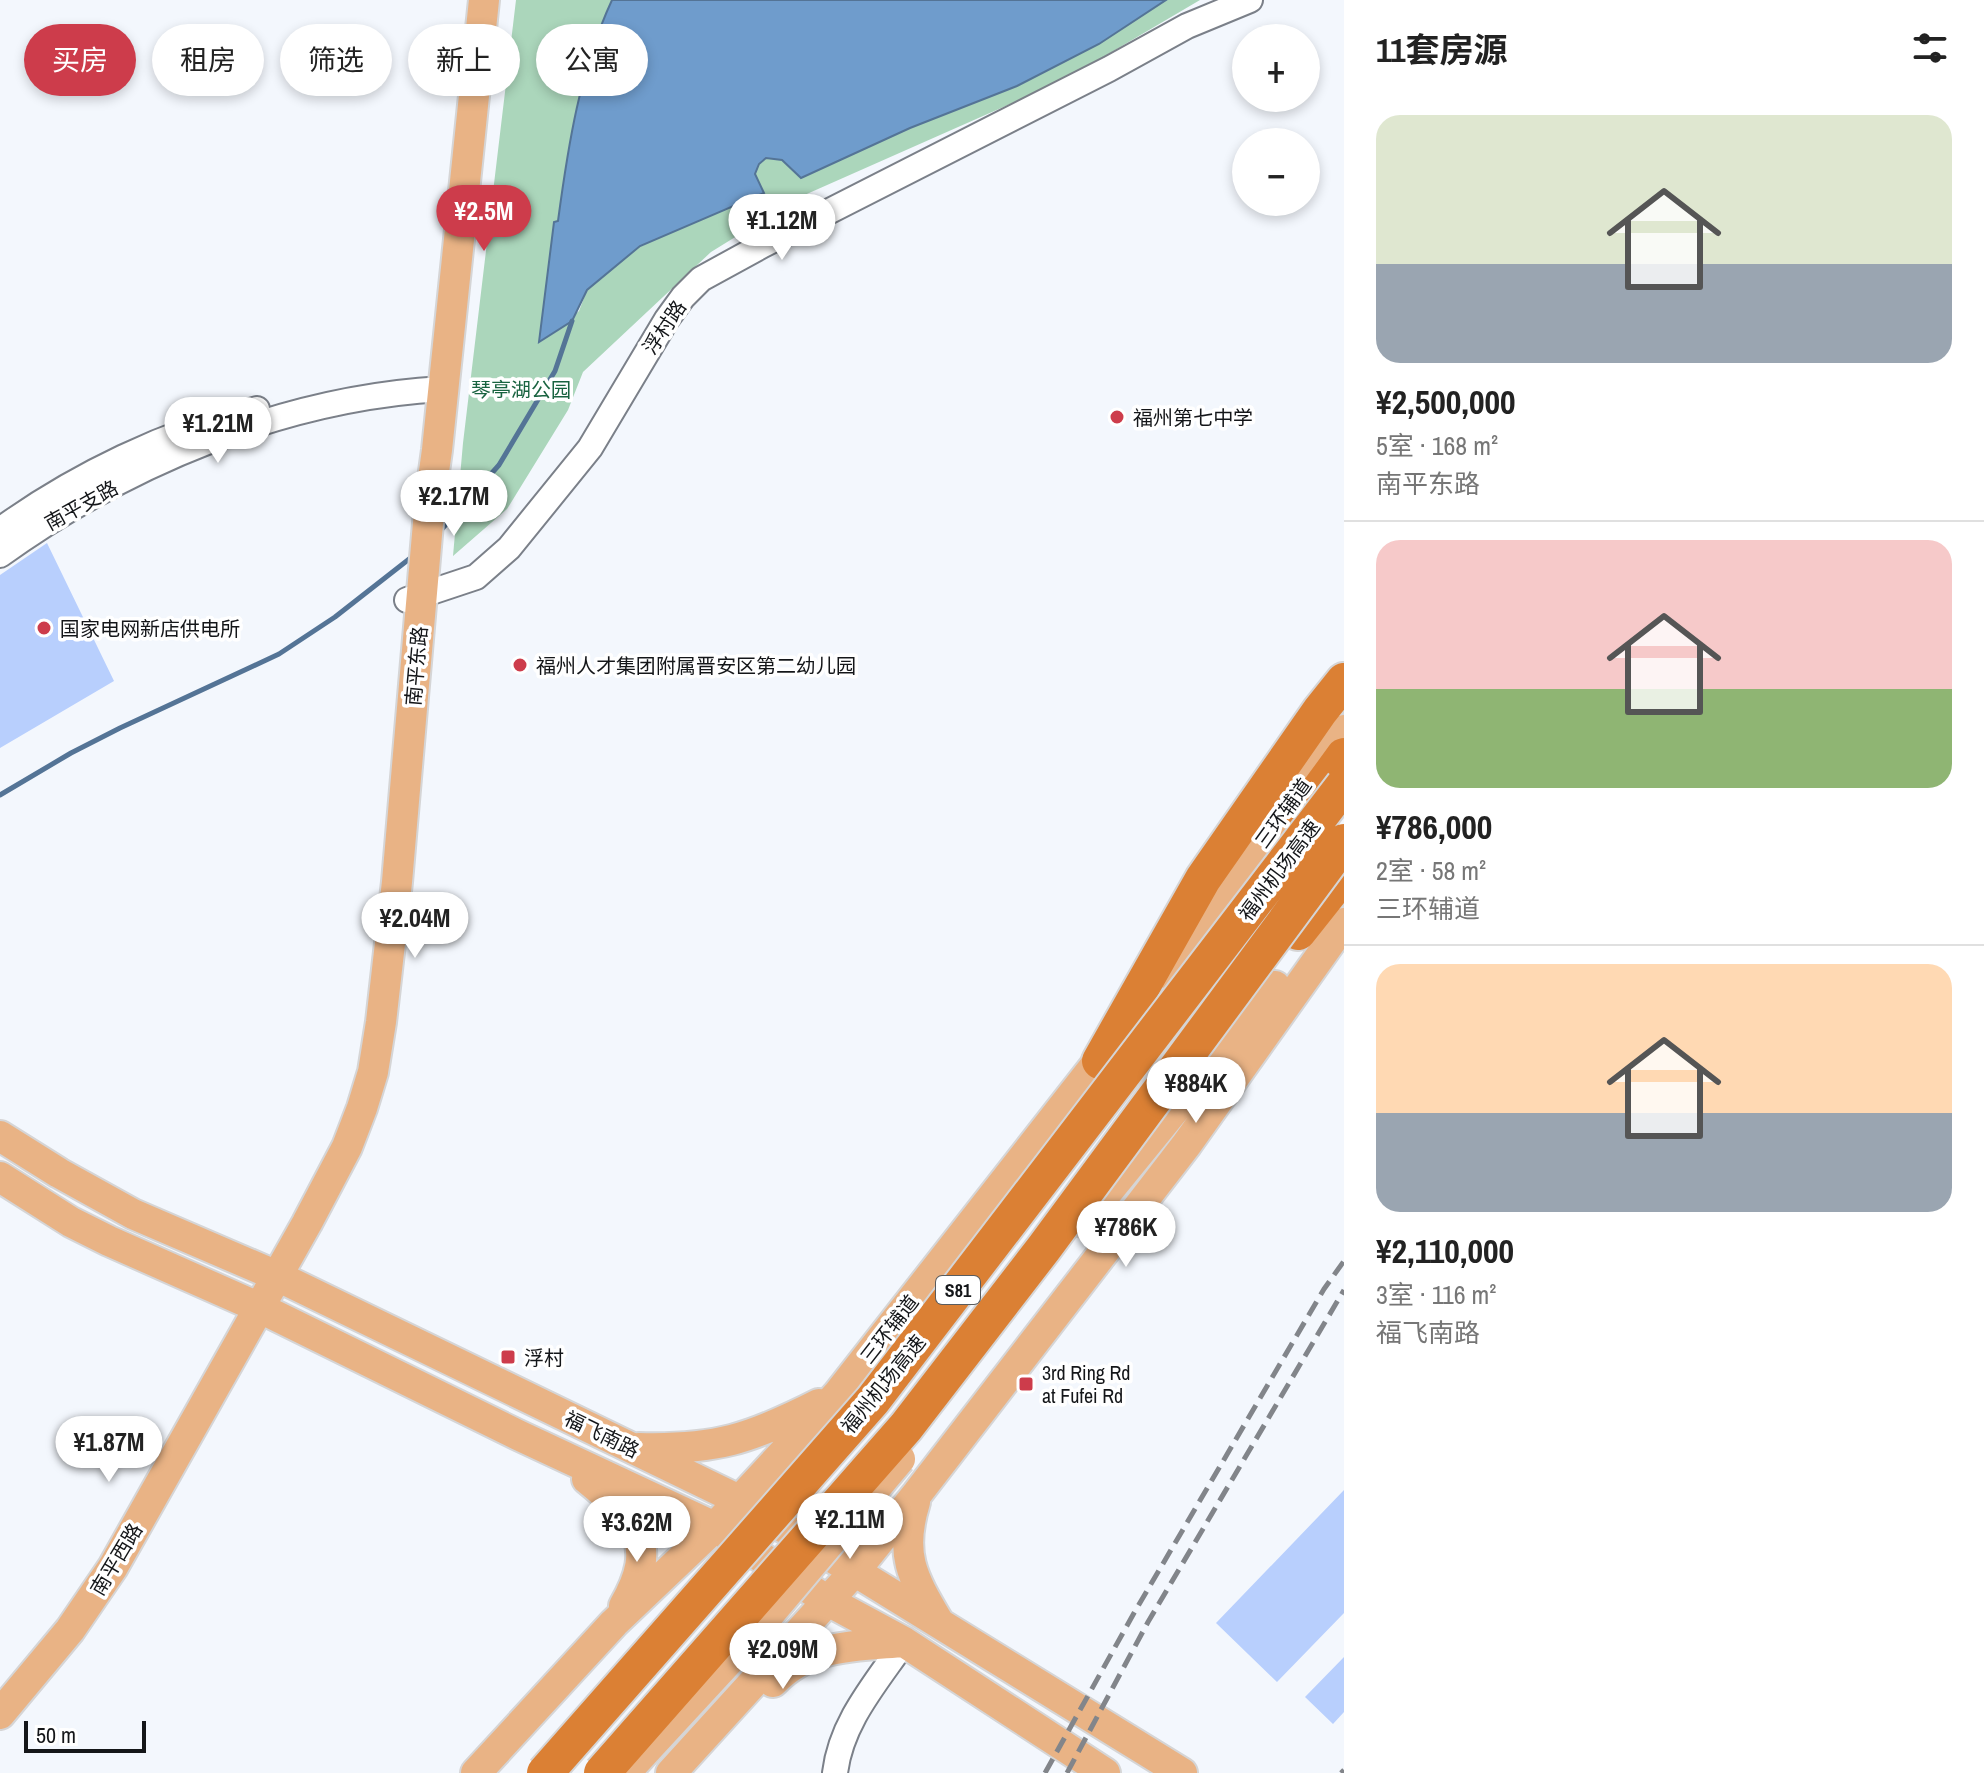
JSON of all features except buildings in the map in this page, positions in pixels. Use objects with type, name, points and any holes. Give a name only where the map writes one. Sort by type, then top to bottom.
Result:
[{"type":"highway","points":[[1100,1061],[1203,879],[1344,681]]},
{"type":"highway","points":[[1162,1023],[1296,821],[1344,756]]},
{"type":"highway","name":"福州机场高速","points":[[545,1773],[873,1400],[1344,785]]},
{"type":"highway","name":"福州机场高速","points":[[602,1773],[906,1427],[1044,1248],[1344,842]]},
{"type":"highway","points":[[1044,1248],[1344,874]]},
{"type":"main road","name":"南平东路","points":[[252,1305],[268,1273],[347,1147],[373,1072],[397,882],[415,589],[467,0]]},
{"type":"main road","name":"南平东路","points":[[435,382],[484,0]]},
{"type":"main road","name":"三环辅道","points":[[476,1773],[614,1623],[715,1527],[838,1394],[1100,1061],[1344,730]]},
{"type":"main road","points":[[625,1773],[746,1642],[898,1462],[1021,1303],[1289,969],[1344,922]]},
{"type":"main road","points":[[671,1773],[854,1572],[917,1494],[1187,1144],[1344,922]]},
{"type":"main road","name":"福飞南路","points":[[0,1136],[133,1214],[268,1273],[739,1500],[1182,1773]]},
{"type":"main road","name":"福飞南路","points":[[0,1177],[71,1222],[252,1305],[715,1527],[828,1601],[904,1642],[1105,1773]]},
{"type":"main road","name":"南平西路","points":[[0,1684],[56,1617],[99,1557],[252,1305]]},
{"type":"main road","name":"南平西路","points":[[0,1714],[70,1630],[105,1579],[252,1305]]},
{"type":"main road","points":[[630,1447],[706,1447],[742,1438],[776,1426],[838,1394]]},
{"type":"main road","points":[[518,1435],[586,1478],[618,1505],[637,1530],[643,1559],[635,1587],[614,1623]]},
{"type":"main road","points":[[917,1494],[909,1520],[907,1554],[911,1572],[939,1623]]},
{"type":"main road","points":[[687,1773],[794,1662],[832,1649],[904,1642]]},
{"type":"street","name":"浮村路","points":[[415,589],[476,577],[509,548],[590,448],[667,319],[701,279],[1187,26],[1250,0]]},
{"type":"street","name":"南平支路","points":[[0,530],[89,475],[213,422],[359,384],[435,382]]},
{"type":"street","name":"南平支路","points":[[0,555],[76,504],[209,443],[303,411],[435,382]]},
{"type":"street","points":[[835,1773],[839,1746],[848,1725],[904,1642]]},
{"type":"green space","name":"琴亭湖公园","points":[[516,0],[612,0],[602,24],[536,24],[536,96],[580,96],[558,221],[554,222],[540,342],[579,311],[587,290],[640,246],[764,192],[755,174],[759,164],[767,158],[782,160],[801,178],[910,128],[1020,84],[1099,44],[1166,0],[1200,0],[1037,92],[800,197],[711,252],[583,372],[568,410],[507,509],[453,556],[463,443],[505,96],[520,96],[520,24],[513,24]]},
{"type":"water","points":[[612,0],[1166,0],[1099,44],[1017,86],[910,128],[801,178],[782,160],[766,158],[755,174],[764,193],[640,246],[587,290],[572,321],[539,342],[554,222],[558,221],[580,96],[648,96],[648,24],[602,24]]},
{"type":"waterway","points":[[441,530],[499,465],[555,371],[572,321]]},
{"type":"waterway","points":[[0,795],[120,728],[279,654],[335,617],[413,556]]},
{"type":"railway","points":[[1045,1773],[1134,1613],[1324,1289],[1344,1261]]},
{"type":"railway","points":[[1067,1773],[1148,1622],[1344,1290]]},
{"type":"railway","points":[[1341,1773],[1344,1770]]},
{"type":"place","name":"福州第七中学","points":[[1117,417]]},
{"type":"place","name":"国家电网新店供电所","points":[[44,628]]},
{"type":"place","name":"福州人才集团附属晋安区第二幼儿园","points":[[520,665]]},
{"type":"place","name":"浮村","points":[[508,1357]]},
{"type":"place","name":"3rd Ring Rd at Fufei Rd","points":[[1026,1384]]}]
